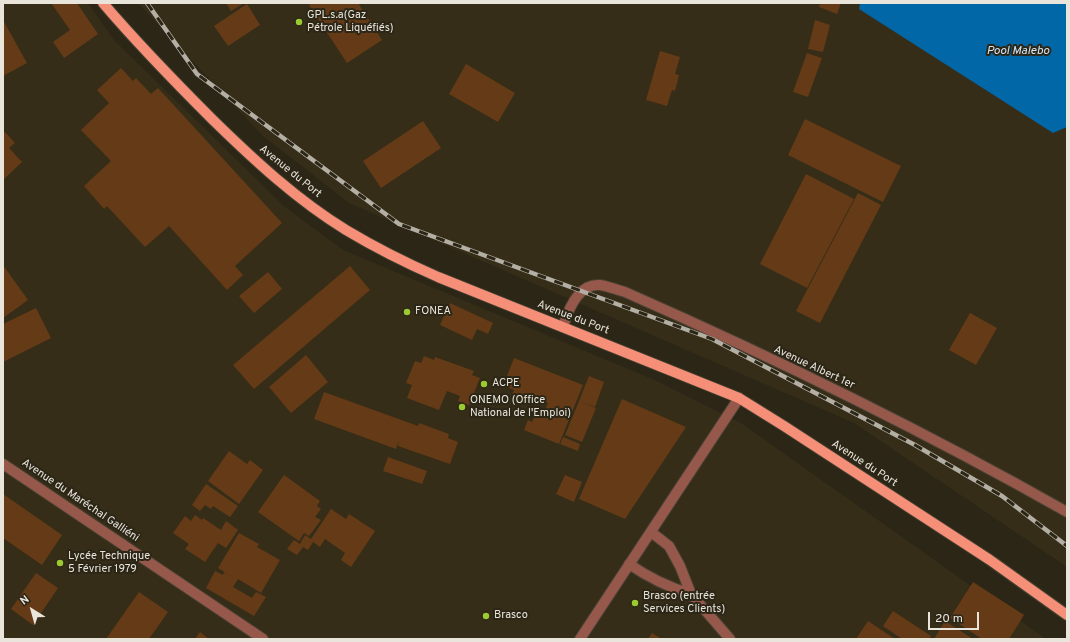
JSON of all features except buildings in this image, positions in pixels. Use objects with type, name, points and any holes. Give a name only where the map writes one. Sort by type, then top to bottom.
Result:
[{"type":"main road","name":"Avenue du Port","points":[[103,3],[134,39],[249,155],[306,202],[346,229],[397,258],[438,277],[739,398],[791,430],[983,556],[1067,616]]},
{"type":"street","name":"Avenue Albert 1er","points":[[563,327],[569,307],[586,288],[599,285],[625,292],[869,407],[985,466],[1067,512]]},
{"type":"street","points":[[580,639],[739,398]]},
{"type":"street","name":"Avenue du Maréchal Galliéni","points":[[3,464],[263,639]]},
{"type":"street","points":[[651,532],[668,546],[680,566],[691,594],[730,639]]},
{"type":"street","points":[[629,564],[649,578],[671,588],[691,594]]},
{"type":"shaded area","points":[[3,3],[88,3],[114,40],[285,207],[343,250],[657,381],[741,423],[1046,639],[3,639]]},
{"type":"shaded area","points":[[138,3],[926,3],[1067,94],[1067,567],[854,423],[349,203],[263,136]]},
{"type":"water","name":"Pool Malebo","points":[[860,3],[1067,3],[1067,127],[1053,133],[859,9]]},
{"type":"railway","points":[[147,3],[197,74],[399,224],[712,339],[915,445],[1002,496],[1067,546]]},
{"type":"place","name":"GPL.s.a(Gaz Pétrole Liquéfiés)","points":[[299,22]]},
{"type":"place","name":"FONEA","points":[[407,312]]},
{"type":"place","name":"ACPE","points":[[484,384]]},
{"type":"place","name":"ONEMO (Office National de l'Emploi)","points":[[462,407]]},
{"type":"place","name":"Lycée Technique 5 Février 1979","points":[[60,563]]},
{"type":"place","name":"Brasco (entrée Services Clients)","points":[[635,603]]},
{"type":"place","name":"Brasco","points":[[486,616]]}]
